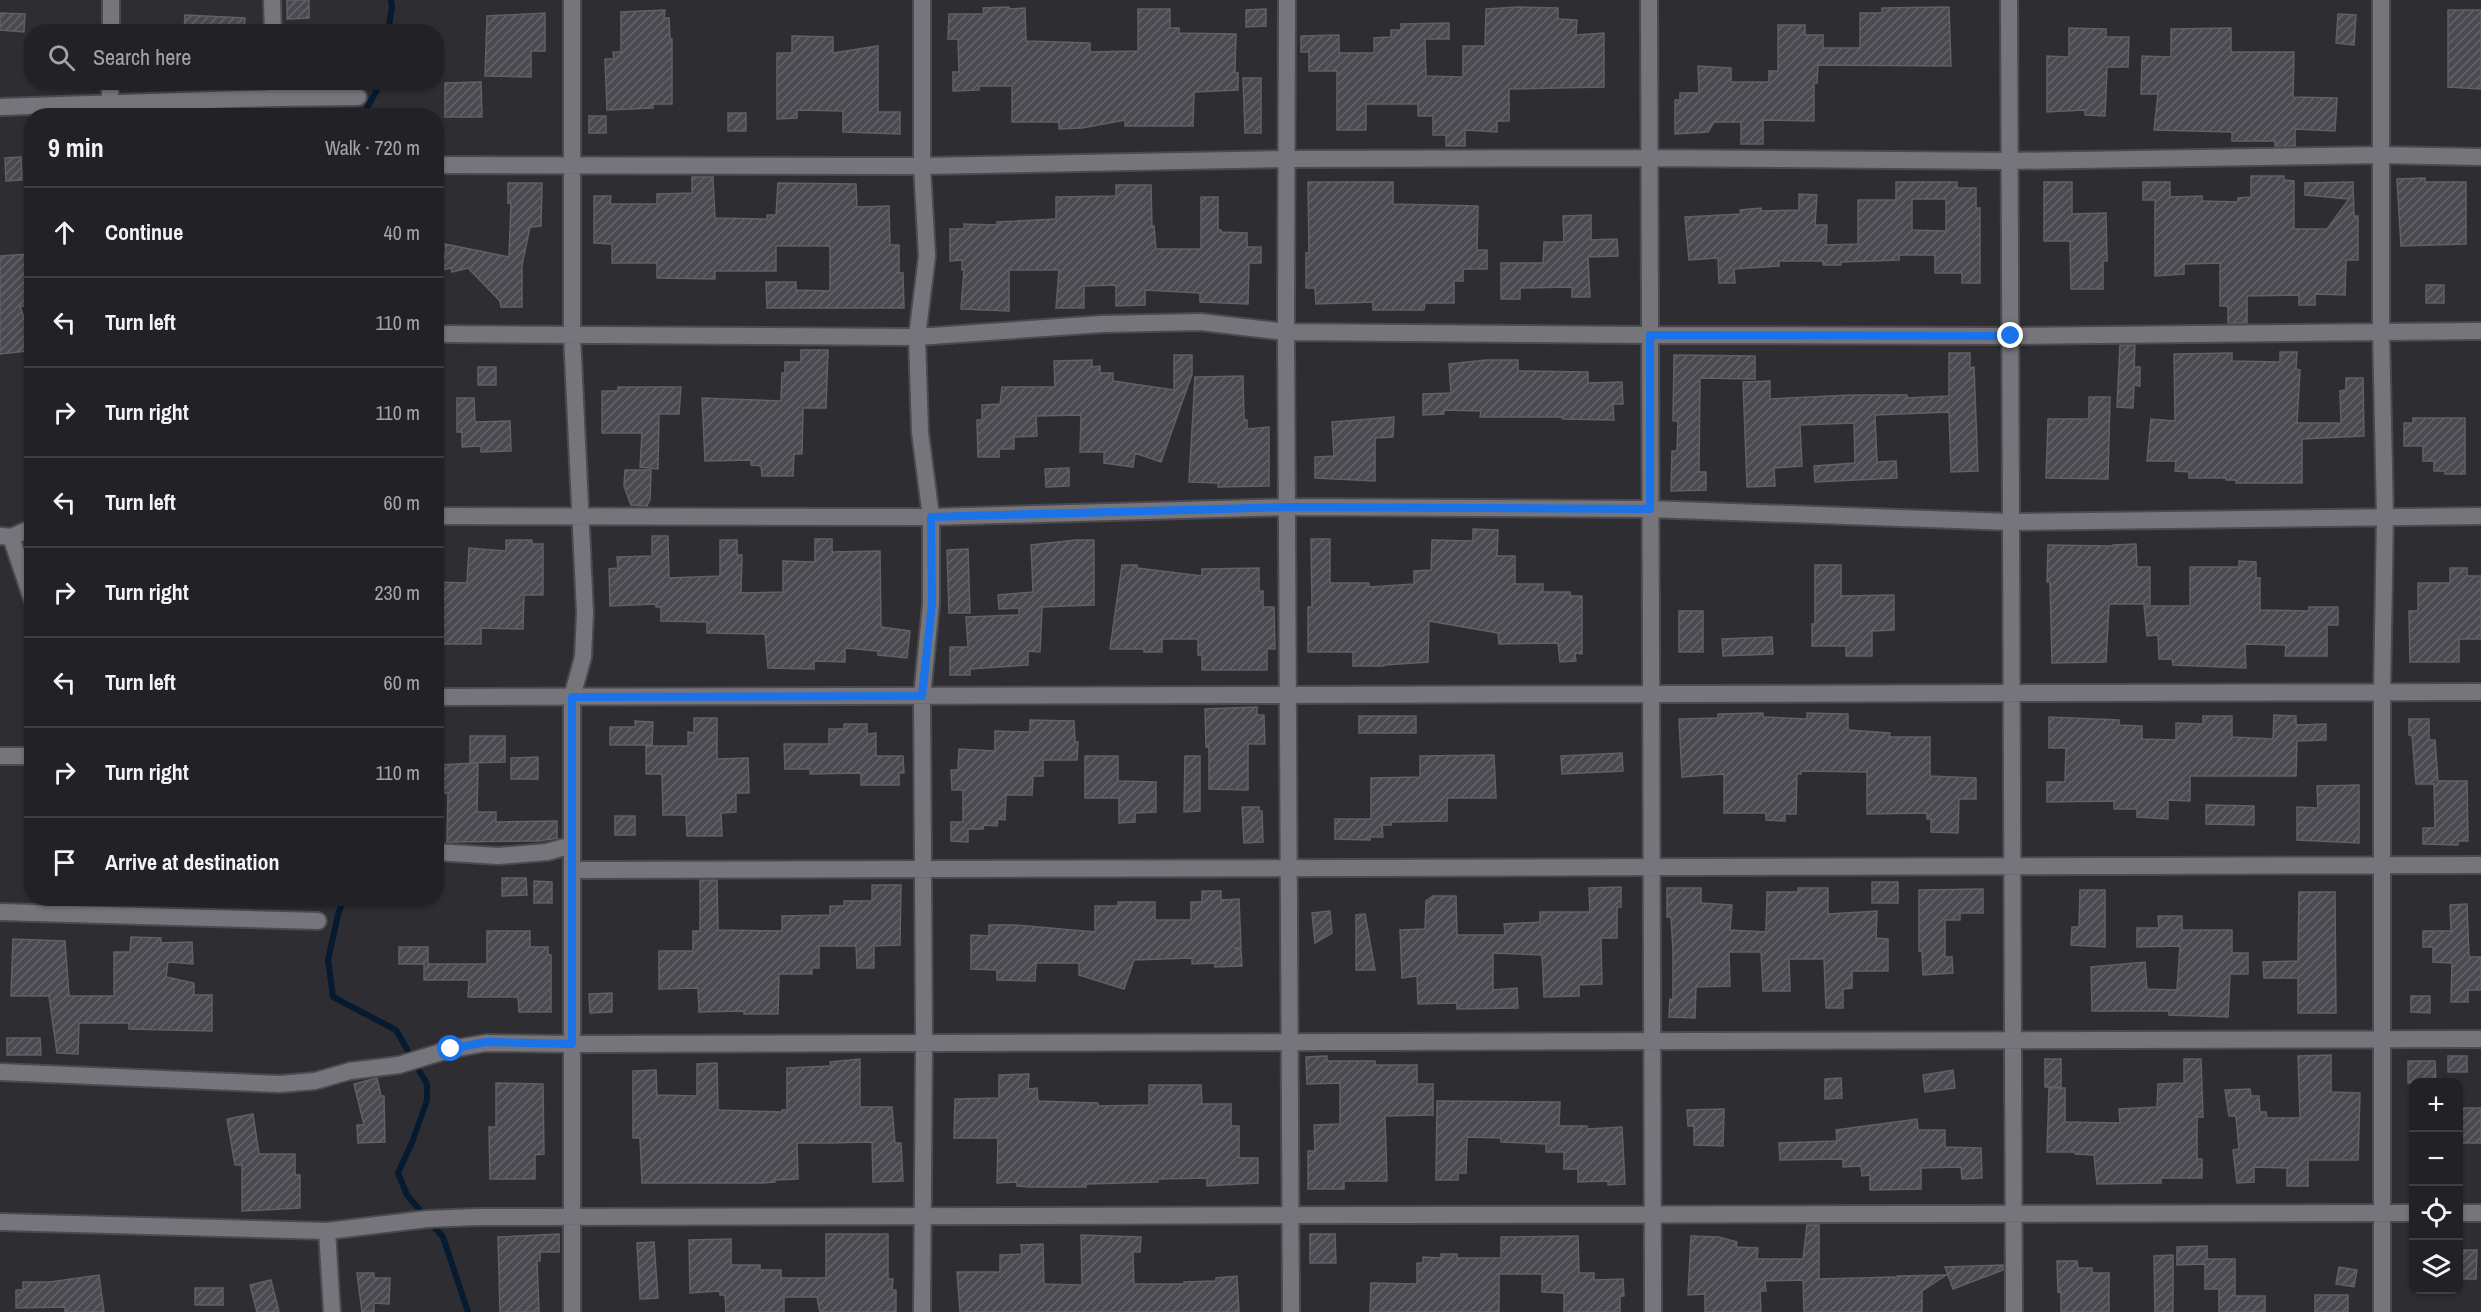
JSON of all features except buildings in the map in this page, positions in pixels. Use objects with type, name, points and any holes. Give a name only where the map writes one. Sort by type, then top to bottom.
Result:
[{"type":"street","points":[[111,0],[111,24]]},
{"type":"street","points":[[272,0],[273,24]]},
{"type":"street","points":[[572,0],[572,335],[585,624],[583,657],[572,697],[572,1312]]},
{"type":"street","points":[[922,0],[922,166],[927,256],[917,337],[920,432],[931,517],[932,604],[922,696],[924,1043],[922,1312]]},
{"type":"street","points":[[1287,0],[1286,332],[1290,695],[1291,1312]]},
{"type":"street","points":[[1649,0],[1653,1312]]},
{"type":"street","points":[[2009,0],[2014,1312]]},
{"type":"street","points":[[2381,0],[2381,331],[2385,516],[2382,692],[2382,1312]]},
{"type":"street","points":[[110,108],[111,90]]},
{"type":"street","points":[[126,108],[274,90],[358,97]]},
{"type":"street","points":[[0,107],[37,108]]},
{"type":"street","points":[[444,165],[922,166],[1288,159],[1650,158],[2010,161],[2381,155],[2481,157]]},
{"type":"street","points":[[444,334],[917,337],[1102,324],[1168,322],[1201,322],[1286,332],[1650,335],[2011,336],[2381,331],[2481,332]]},
{"type":"street","points":[[444,516],[931,517],[1289,507],[1650,509],[2011,522],[2481,516]]},
{"type":"street","points":[[24,530],[5,536],[24,581]]},
{"type":"street","points":[[444,697],[2481,692]]},
{"type":"street","points":[[0,756],[24,756]]},
{"type":"street","points":[[444,853],[498,856],[547,852],[572,845]]},
{"type":"street","points":[[572,870],[2481,865]]},
{"type":"street","points":[[0,912],[33,906]]},
{"type":"street","points":[[56,906],[318,921]]},
{"type":"street","points":[[0,1072],[280,1084],[315,1082],[350,1071],[399,1065],[451,1049],[486,1042],[572,1044],[2481,1039]]},
{"type":"street","points":[[2463,1213],[2481,1212]]},
{"type":"street","points":[[0,1222],[327,1232],[427,1219],[572,1217],[2409,1213]]},
{"type":"street","points":[[327,1232],[332,1312]]},
{"type":"waterway","points":[[389,24],[391,0]]},
{"type":"waterway","points":[[367,108],[376,90]]},
{"type":"waterway","points":[[341,906],[328,960],[333,997],[396,1030],[427,1084],[427,1100],[398,1173],[407,1195],[443,1237],[468,1312]]},
{"type":"route","points":[[451,1049],[486,1042],[572,1044],[572,697],[922,696],[932,604],[931,517],[1289,507],[1650,509],[1650,335],[2011,336]]}]
